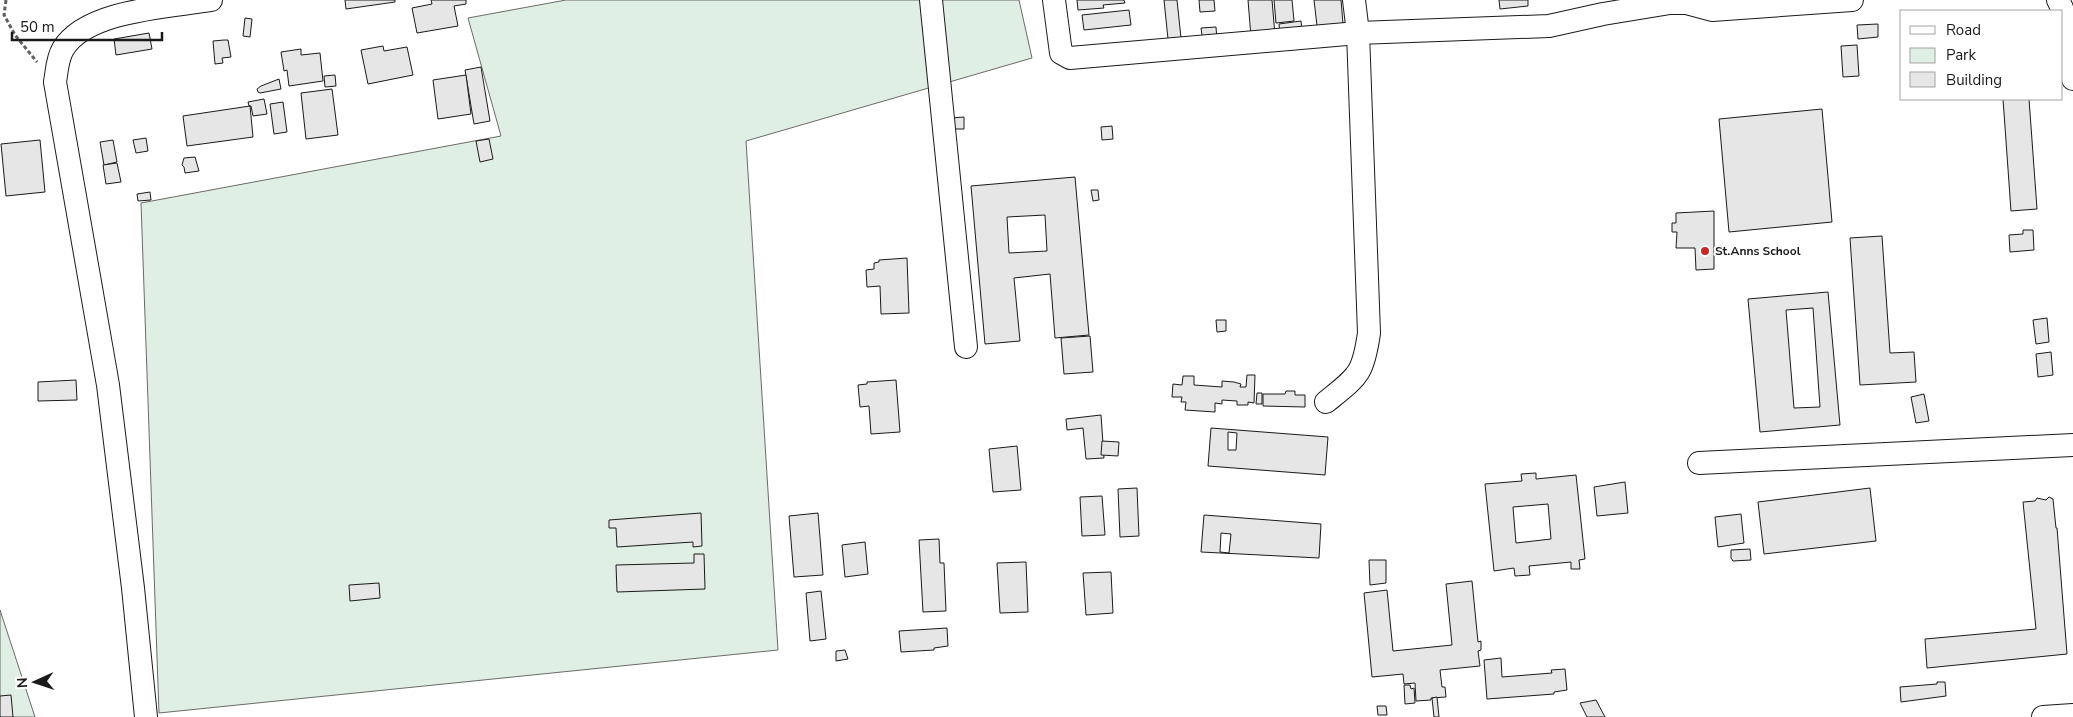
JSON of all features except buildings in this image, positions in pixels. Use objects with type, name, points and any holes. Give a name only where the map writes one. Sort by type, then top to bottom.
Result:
[{"type":"street","points":[[146,717],[133,588],[108,385],[55,82],[62,50],[71,38],[89,25],[111,16],[211,0]]},
{"type":"street","points":[[931,0],[966,347]]},
{"type":"street","points":[[1054,0],[1062,53],[1070,58],[1358,33],[1549,26],[1603,14],[1670,3],[1711,5],[1852,0]]},
{"type":"street","points":[[1326,402],[1356,378],[1366,359],[1369,332],[1358,33],[1354,0]]},
{"type":"street","points":[[2063,12],[2070,45],[2073,79]]},
{"type":"street","points":[[1699,463],[2073,445]]},
{"type":"street","points":[[2043,717],[2073,715]]},
{"type":"path","points":[[6,0],[4,15],[15,35],[42,67]]},
{"type":"green space","points":[[566,0],[1019,0],[1032,58],[746,141],[778,650],[159,713],[141,203],[501,136],[468,18]]},
{"type":"green space","points":[[0,610],[35,717],[0,717]]},
{"type":"place","name":"St.Anns School","points":[[1705,251]]}]
